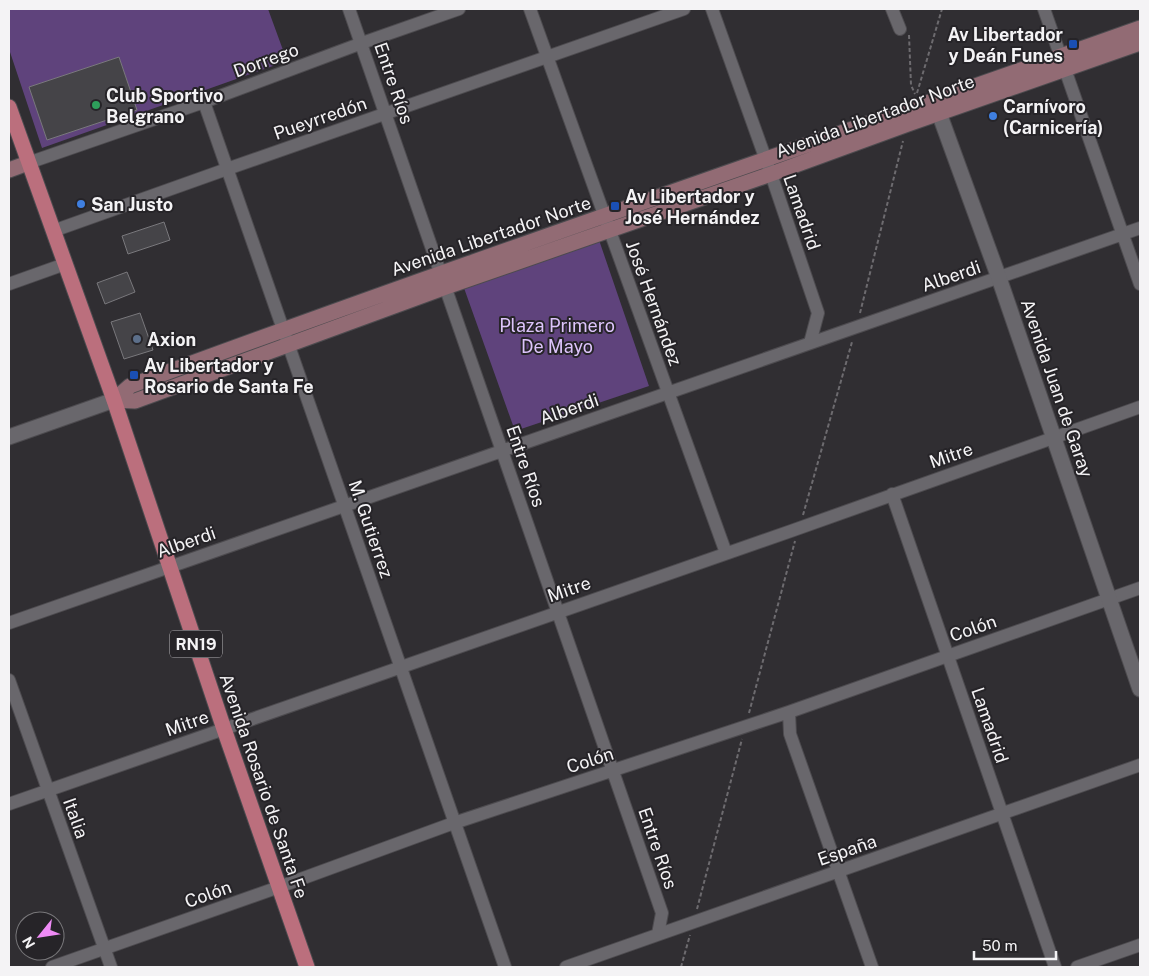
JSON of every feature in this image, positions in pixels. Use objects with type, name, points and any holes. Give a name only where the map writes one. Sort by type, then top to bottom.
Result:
[{"type":"main road","name":"Avenida Libertador Norte","points":[[114,400],[135,400],[286,336],[1063,62],[1140,28]]},
{"type":"main road","name":"Avenida Libertador Norte","points":[[1063,62],[1140,43]]},
{"type":"main road","name":"Avenida Libertador Norte","points":[[768,167],[908,124],[937,107]]},
{"type":"main road","name":"Avenida Rosario de Santa Fe","points":[[9,108],[114,400],[224,729],[307,967]]},
{"type":"main road","points":[[9,170],[28,163]]},
{"type":"street","name":"Entre Ríos","points":[[349,9],[662,913],[658,934]]},
{"type":"street","name":"Dorrego","points":[[28,163],[204,102],[459,9]]},
{"type":"street","name":"José Hernández","points":[[530,9],[726,553]]},
{"type":"street","name":"Pueyrredón","points":[[53,231],[227,168],[684,9]]},
{"type":"street","name":"Lamadrid","points":[[712,9],[818,313],[810,343]]},
{"type":"street","points":[[892,9],[900,29]]},
{"type":"street","points":[[1044,9],[1140,284]]},
{"type":"street","name":"M. Gutierrez","points":[[204,102],[505,967]]},
{"type":"street","name":"Avenida Juan de Garay","points":[[937,107],[999,278],[1140,689]]},
{"type":"street","name":"Alberdi","points":[[9,623],[1140,228]]},
{"type":"street","points":[[9,284],[65,264]]},
{"type":"street","name":"Avenida Libertador Norte","points":[[9,437],[114,400]]},
{"type":"street","name":"Mitre","points":[[9,804],[1140,407]]},
{"type":"street","name":"Lamadrid","points":[[892,494],[1055,967]]},
{"type":"street","name":"Colón","points":[[52,967],[455,823],[790,712],[1140,588]]},
{"type":"street","name":"Italia","points":[[9,680],[111,967]]},
{"type":"street","points":[[790,712],[790,734],[872,967]]},
{"type":"street","name":"España","points":[[566,967],[1140,765]]},
{"type":"street","points":[[1077,967],[1140,944]]},
{"type":"path","points":[[900,29],[909,29],[910,85],[916,96],[942,9]]},
{"type":"path","points":[[681,967],[799,528],[856,327],[908,124]]},
{"type":"green space","name":"Club Sportivo Belgrano","points":[[9,9],[268,9],[287,61],[42,148],[9,49]]},
{"type":"green space","name":"Plaza Primero De Mayo","points":[[599,240],[649,386],[515,431],[464,288]]},
{"type":"building","points":[[119,57],[137,110],[47,140],[29,87]]},
{"type":"building","points":[[164,222],[170,240],[128,254],[122,236]]},
{"type":"building","points":[[127,272],[135,292],[105,304],[97,283]]},
{"type":"building","points":[[140,313],[153,350],[124,359],[111,322]]},
{"type":"place","name":"Av Libertador y Deán Funes","points":[[1073,44]]},
{"type":"place","name":"Club Sportivo Belgrano","points":[[96,105]]},
{"type":"place","name":"Carnívoro (Carnicería)","points":[[993,116]]},
{"type":"place","name":"San Justo","points":[[81,204]]},
{"type":"place","name":"Av Libertador y José Hernández","points":[[615,206]]},
{"type":"place","name":"Axion","points":[[137,339]]},
{"type":"place","name":"Av Libertador y Rosario de Santa Fe","points":[[134,375]]}]
